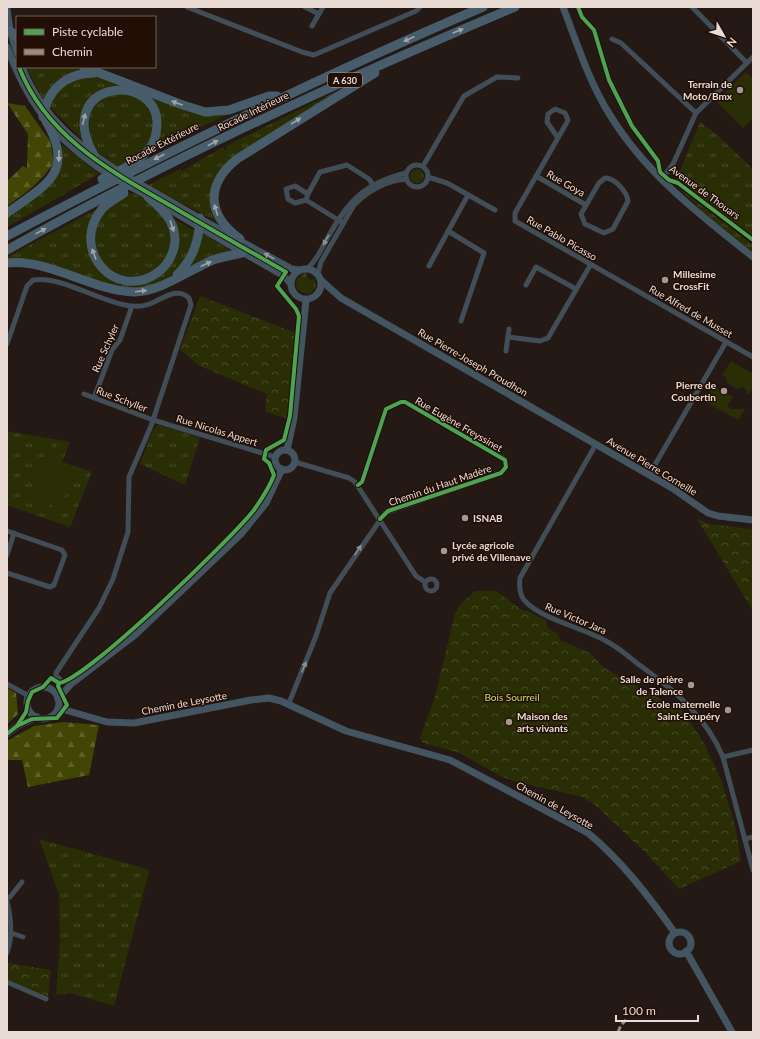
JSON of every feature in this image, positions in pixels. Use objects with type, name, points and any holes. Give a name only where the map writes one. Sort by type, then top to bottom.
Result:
[{"type":"highway","name":"Rocade Extérieure","points":[[7,236],[102,186],[282,96],[483,7]]},
{"type":"highway","name":"Rocade Intérieure","points":[[7,250],[101,199],[275,112],[515,7]]},
{"type":"highway","points":[[240,240],[227,230],[215,207],[214,195],[217,181],[227,167],[237,159],[365,78],[440,39]]},
{"type":"highway","points":[[87,68],[180,104],[205,112],[229,110],[269,96],[282,96]]},
{"type":"highway","points":[[7,214],[45,185],[58,166],[58,144],[44,115],[51,93],[64,81],[78,74],[100,72]]},
{"type":"highway","points":[[7,236],[136,161],[151,148],[157,133],[157,117],[142,97],[126,90],[111,90],[95,99],[87,110],[83,123],[84,137],[94,156]]},
{"type":"highway","points":[[151,195],[170,221],[175,239],[172,254],[160,271],[148,278],[134,281],[121,280],[104,270],[94,256],[90,237],[95,220],[103,208],[110,202],[178,161]]},
{"type":"highway","points":[[172,280],[183,269],[193,254],[200,223]]},
{"type":"highway","points":[[7,264],[32,265],[109,288],[134,292],[154,289],[214,260],[242,253]]},
{"type":"street","points":[[187,7],[310,54],[317,53],[344,42],[416,11],[420,7]]},
{"type":"street","points":[[305,7],[319,14]]},
{"type":"street","points":[[312,26],[322,7]]},
{"type":"street","points":[[692,7],[747,63]]},
{"type":"street","name":"Avenue de Thouars","points":[[563,8],[584,63],[609,114],[628,142],[661,180],[696,212],[753,257]]},
{"type":"street","points":[[7,9],[16,47]]},
{"type":"street","points":[[612,39],[621,43],[696,113]]},
{"type":"street","points":[[7,47],[18,78],[44,115],[80,154],[96,166],[200,223],[242,253],[284,276],[291,284],[297,297],[306,300],[316,296],[321,289],[322,281],[318,274],[308,268]]},
{"type":"street","points":[[661,180],[673,164],[696,113],[753,57]]},
{"type":"street","points":[[22,68],[44,115],[94,156],[151,195]]},
{"type":"street","points":[[423,166],[464,96],[497,77],[518,78]]},
{"type":"street","name":"Rue Pablo Picasso","points":[[558,138],[547,122],[548,114],[555,109],[562,111],[568,120],[558,138],[515,213],[515,220],[620,281]]},
{"type":"street","points":[[306,200],[320,172],[347,165],[365,176],[374,186]]},
{"type":"street","points":[[413,165],[423,166],[427,171],[428,177],[424,185],[416,187],[411,186],[406,176],[413,165]]},
{"type":"street","points":[[200,223],[240,240],[292,270],[308,268],[341,222],[358,194],[387,178],[406,176]]},
{"type":"street","name":"Rue Goya","points":[[536,176],[586,204]]},
{"type":"street","points":[[428,177],[447,183],[496,210]]},
{"type":"street","name":"Rue Goya","points":[[605,178],[614,180],[628,198],[627,205],[613,229],[607,233],[600,232],[583,221],[582,214],[586,204],[599,183],[605,178]]},
{"type":"street","points":[[308,194],[295,186],[286,189],[288,199],[295,203],[306,200],[341,222]]},
{"type":"street","points":[[428,266],[468,195]]},
{"type":"street","points":[[318,274],[321,262],[341,222]]},
{"type":"street","points":[[448,231],[484,253],[461,321]]},
{"type":"street","points":[[508,337],[540,342],[548,338],[591,264]]},
{"type":"street","points":[[526,285],[536,267],[576,289]]},
{"type":"street","points":[[291,284],[293,276],[299,270]]},
{"type":"street","points":[[7,344],[27,286],[33,280],[47,280],[132,306],[147,305],[170,295],[179,293],[186,295],[191,305],[153,420],[129,477],[128,532],[113,579],[99,608],[56,673],[56,676],[60,679]]},
{"type":"street","name":"Rue Pierre-Joseph Proudhon","points":[[322,281],[341,298],[596,444]]},
{"type":"street","name":"Rue Alfred de Musset","points":[[620,281],[753,357]]},
{"type":"street","name":"Rue Pierre-Joseph Proudhon","points":[[316,296],[327,294],[341,298]]},
{"type":"street","points":[[287,450],[294,418],[306,300]]},
{"type":"street","name":"Rue Schyler","points":[[94,398],[112,350],[120,340],[132,306]]},
{"type":"street","points":[[506,352],[509,329]]},
{"type":"street","points":[[649,475],[726,342]]},
{"type":"street","name":"Rue Schyller","points":[[84,394],[153,420]]},
{"type":"street","name":"Rue Eugène Freyssinet","points":[[358,485],[362,482],[386,409],[401,402],[405,402],[503,458],[506,467]]},
{"type":"street","name":"Rue Nicolas Appert","points":[[153,420],[276,457]]},
{"type":"street","name":"Avenue Pierre Corneille","points":[[596,444],[686,497],[697,506],[713,514],[753,520]]},
{"type":"street","name":"Rue Victor Jara","points":[[596,444],[520,578],[520,592],[526,603],[537,611],[607,641],[654,675],[685,701],[704,723],[723,757],[753,870]]},
{"type":"street","points":[[281,450],[287,450],[293,453],[295,462],[289,469],[282,469],[277,466],[276,457],[281,450]]},
{"type":"street","points":[[295,462],[349,478],[358,485],[416,576],[425,582]]},
{"type":"street","name":"Chemin du Haut Madère","points":[[289,703],[316,636],[330,593],[380,519],[388,511],[501,473],[506,467]]},
{"type":"street","points":[[58,699],[71,684],[135,634],[241,534],[266,503],[282,469]]},
{"type":"street","points":[[7,531],[62,550],[65,555],[54,585],[50,587],[7,573]]},
{"type":"street","points":[[7,555],[14,534]]},
{"type":"street","points":[[7,684],[29,696]]},
{"type":"street","points":[[17,726],[26,712],[29,696],[39,688],[51,689],[71,684]]},
{"type":"street","points":[[7,734],[17,726],[37,717],[48,718],[58,708],[58,699],[51,689]]},
{"type":"street","name":"Chemin de Leysotte","points":[[58,708],[92,719],[121,724],[161,718],[256,699],[269,698],[289,703],[313,715],[339,725],[385,738],[457,763],[588,833],[636,882],[675,933]]},
{"type":"street","points":[[28,706],[30,711],[37,717]]},
{"type":"street","points":[[723,757],[753,750]]},
{"type":"street","points":[[745,839],[753,837]]},
{"type":"street","points":[[7,953],[11,933],[11,920],[7,900],[22,882]]},
{"type":"street","points":[[11,933],[23,938]]},
{"type":"street","points":[[675,933],[684,933],[689,936],[690,946],[686,951],[679,953],[671,948],[670,938],[675,933]]},
{"type":"street","points":[[686,951],[732,1032]]},
{"type":"street","points":[[7,982],[46,1000]]},
{"type":"green space","points":[[27,68],[84,69],[70,73],[59,79],[51,87],[43,100]]},
{"type":"green space","name":"Terrain de Moto/Bmx","points":[[746,72],[753,79],[753,118],[743,128],[716,101]]},
{"type":"green space","points":[[97,74],[176,105],[227,115],[197,129],[195,127],[187,131],[189,133],[153,151],[158,116],[124,87],[84,109],[80,126],[83,141],[48,105],[50,100],[67,81]]},
{"type":"green space","points":[[337,91],[221,171],[216,221],[148,185],[181,169],[182,171],[223,147],[225,150],[227,149],[226,146]]},
{"type":"green space","points":[[116,92],[135,96],[143,101],[150,112],[153,126],[150,139],[144,149],[134,157],[117,166],[101,155],[93,145],[90,133],[89,114],[100,99]]},
{"type":"green space","points":[[7,103],[25,106],[50,141],[54,162],[39,181],[27,192],[7,206],[7,181],[23,166],[27,168],[28,134]]},
{"type":"green space","points":[[700,122],[715,133],[753,169],[753,238],[676,180]]},
{"type":"green space","points":[[62,144],[99,174],[7,227],[7,216],[58,172],[62,162]]},
{"type":"green space","points":[[414,169],[420,169],[424,173],[424,179],[420,183],[414,183],[410,179],[410,173]]},
{"type":"green space","points":[[675,185],[753,245],[753,254],[701,212],[702,210]]},
{"type":"green space","points":[[132,193],[152,204],[163,214],[170,227],[171,235],[169,252],[160,266],[150,272],[135,276],[122,275],[111,270],[103,262],[97,251],[95,239],[97,225],[104,212],[117,201]]},
{"type":"green space","points":[[97,209],[93,258],[130,283],[170,264],[172,218],[197,232],[188,255],[174,273],[155,285],[143,288],[119,287],[7,261],[7,257]]},
{"type":"green space","points":[[203,234],[233,252],[207,258],[191,265]]},
{"type":"green space","points":[[304,273],[307,273],[307,277],[311,280],[315,278],[316,288],[309,294],[300,292],[296,287],[297,279]]},
{"type":"green space","points":[[200,296],[296,333],[287,418],[265,412],[267,394],[200,366],[180,350]]},
{"type":"green space","points":[[731,361],[753,374],[753,388],[749,394],[743,387],[738,389],[727,383],[727,378],[722,375]]},
{"type":"green space","points":[[713,386],[733,397],[727,406],[731,409],[745,409],[738,420],[704,401]]},
{"type":"green space","points":[[158,425],[200,437],[185,485],[140,464],[153,430]]},
{"type":"green space","points":[[7,431],[70,442],[62,462],[92,472],[70,527],[7,505]]},
{"type":"green space","points":[[38,436],[53,444],[48,452],[33,444]]},
{"type":"green space","points":[[47,458],[76,474],[58,509],[28,493]]},
{"type":"green space","points":[[697,519],[710,524],[753,529],[753,611]]},
{"type":"green space","name":"Bois Sourreil","points":[[475,591],[496,591],[523,611],[528,611],[547,621],[547,627],[558,634],[560,640],[590,653],[604,668],[684,712],[705,745],[722,782],[736,829],[741,861],[679,889],[646,853],[595,805],[582,797],[513,781],[500,776],[460,753],[423,743],[420,738],[434,700],[455,614],[460,605]]},
{"type":"green space","points":[[7,688],[16,693],[18,714],[7,724]]},
{"type":"green space","points":[[63,722],[99,725],[89,775],[28,787],[22,760],[7,760],[7,741],[34,726]]},
{"type":"green space","points":[[39,839],[147,869],[149,872],[114,1006],[70,993],[56,995],[60,942],[59,894]]},
{"type":"green space","points":[[8,963],[51,970],[48,998],[7,979]]},
{"type":"marked path","points":[[618,1032],[621,1025],[626,1020]]},
{"type":"cycle path","points":[[578,7],[582,17],[594,30],[609,80],[632,126],[658,161],[660,172],[669,180],[678,183],[753,240]]},
{"type":"cycle path","points":[[19,68],[31,92],[46,113],[64,133],[83,150],[127,180],[286,272],[277,286],[296,309],[299,316],[290,416],[284,440],[266,450],[264,459],[269,463],[274,475],[260,502],[241,525],[190,576],[127,635],[74,676],[59,683]]},
{"type":"cycle path","points":[[358,485],[362,482],[386,409],[401,402],[405,402],[505,460],[506,467],[501,473],[388,511],[380,519]]},
{"type":"cycle path","points":[[17,726],[26,712],[28,701],[32,692],[43,687],[51,678],[59,683]]},
{"type":"cycle path","points":[[7,734],[17,726],[32,719],[57,718],[67,705],[58,686],[59,683]]},
{"type":"place","name":"Terrain de Moto/Bmx","points":[[740,90]]},
{"type":"place","name":"Millesime CrossFit","points":[[665,280]]},
{"type":"place","name":"Pierre de Coubertin","points":[[724,391]]},
{"type":"place","name":"ISNAB","points":[[465,518]]},
{"type":"place","name":"Lycée agricole privé de Villenave","points":[[444,551]]},
{"type":"place","name":"Salle de prière de Talence","points":[[691,685]]},
{"type":"place","name":"École maternelle Saint-Exupéry","points":[[728,710]]},
{"type":"place","name":"Maison des arts vivants","points":[[509,722]]}]
